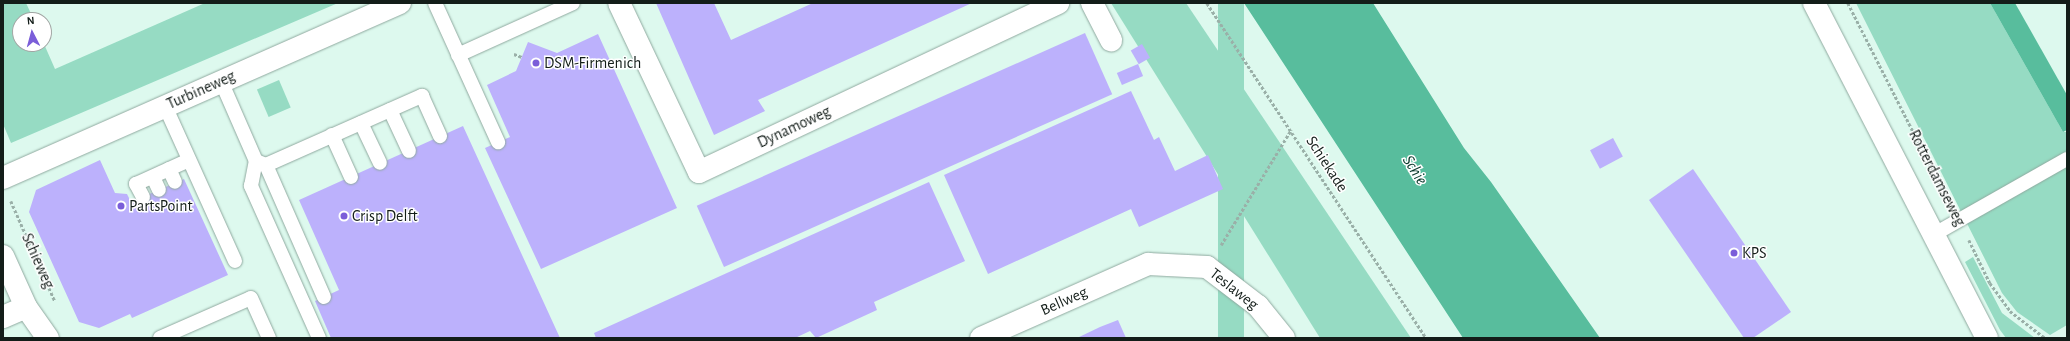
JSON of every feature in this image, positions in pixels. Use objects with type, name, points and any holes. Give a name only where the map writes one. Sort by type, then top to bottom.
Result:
[{"type":"street","name":"Turbineweg","points":[[6,188],[165,106],[400,3]]},
{"type":"street","name":"Dynamoweg","points":[[619,3],[699,172],[1058,3]]},
{"type":"street","points":[[1092,3],[1111,40]]},
{"type":"street","name":"Rotterdamseweg","points":[[1814,3],[1987,338]]},
{"type":"street","name":"Schieweg","points":[[3,256],[26,307],[48,338]]},
{"type":"street","name":"Teslaweg","points":[[1148,264],[1207,267],[1258,306],[1284,338]]},
{"type":"street","name":"Bellweg","points":[[981,338],[1148,264]]},
{"type":"street","points":[[3,317],[26,307]]},
{"type":"street","name":"Schieweg","points":[[26,307],[33,338]]},
{"type":"lane","points":[[435,3],[498,142]]},
{"type":"lane","points":[[458,55],[572,3]]},
{"type":"lane","points":[[221,81],[324,297]]},
{"type":"lane","points":[[319,338],[251,186],[261,163],[361,123],[422,96],[440,136]]},
{"type":"lane","points":[[165,106],[236,261]]},
{"type":"lane","points":[[390,110],[409,151]]},
{"type":"lane","points":[[361,123],[380,163]]},
{"type":"lane","points":[[332,135],[351,177]]},
{"type":"lane","points":[[1933,235],[1959,222],[2067,159]]},
{"type":"lane","points":[[143,197],[136,184],[189,160]]},
{"type":"lane","points":[[169,169],[175,182]]},
{"type":"lane","points":[[153,176],[159,190]]},
{"type":"lane","points":[[160,338],[251,298],[269,338]]},
{"type":"path","name":"Schiekade","points":[[1207,3],[1426,338]]},
{"type":"path","name":"Rotterdamseweg","points":[[1848,3],[1990,282],[2010,311],[2045,338]]},
{"type":"path","points":[[1207,267],[1291,130]]},
{"type":"path","name":"Schieweg","points":[[6,188],[56,303]]},
{"type":"shaded area","points":[[3,3],[26,3],[30,12],[12,12],[12,52],[48,52],[55,69],[205,3],[338,3],[11,143],[3,124]]},
{"type":"shaded area","points":[[1111,3],[1186,3],[1411,338],[1320,338]]},
{"type":"shaded area","points":[[1218,3],[1244,3],[1244,338],[1218,338]]},
{"type":"shaded area","points":[[1856,3],[1990,3],[2063,132],[2067,132],[2067,325],[2050,335],[2017,312],[2002,293]]},
{"type":"shaded area","points":[[279,80],[291,108],[269,117],[257,89]]},
{"type":"shaded area","points":[[1973,257],[2002,313],[2035,338],[2006,338],[2000,330],[1965,262]]},
{"type":"water","name":"Schie","points":[[1244,3],[1373,3],[1464,148],[1491,182],[1600,338],[1463,338]]},
{"type":"water","points":[[1990,3],[2015,3],[2067,95],[2067,130],[2063,132]]},
{"type":"building","points":[[656,3],[714,3],[731,40],[813,3],[972,3],[758,100],[765,111],[714,135]]},
{"type":"building","points":[[1085,33],[1112,94],[724,267],[697,206]]},
{"type":"building","points":[[598,34],[677,208],[541,269],[485,148],[510,137],[487,85],[516,71],[528,42],[557,53]]},
{"type":"building","points":[[1142,44],[1150,58],[1139,64],[1131,50]]},
{"type":"building","points":[[1138,64],[1143,76],[1122,85],[1117,73]]},
{"type":"building","points":[[1131,91],[1154,140],[1159,137],[1175,171],[1208,155],[1223,189],[1139,227],[1131,209],[988,274],[944,175]]},
{"type":"building","points":[[463,126],[560,338],[331,338],[315,301],[339,290],[299,200]]},
{"type":"building","points":[[1613,138],[1623,157],[1600,169],[1590,150]]},
{"type":"building","points":[[100,160],[115,193],[127,194],[131,202],[184,179],[228,275],[132,318],[130,314],[99,328],[79,322],[29,212],[36,190]]},
{"type":"building","points":[[1693,169],[1791,312],[1753,338],[1744,338],[1649,200]]},
{"type":"building","points":[[929,182],[965,261],[874,302],[877,310],[816,338],[810,331],[795,338],[596,338],[594,333]]},
{"type":"building","points":[[1118,320],[1126,338],[1077,338],[1100,327]]},
{"type":"place","name":"DSM-Firmenich","points":[[536,63]]},
{"type":"place","name":"PartsPoint","points":[[121,206]]},
{"type":"place","name":"Crisp Delft","points":[[344,216]]},
{"type":"place","name":"KPS","points":[[1734,253]]}]
